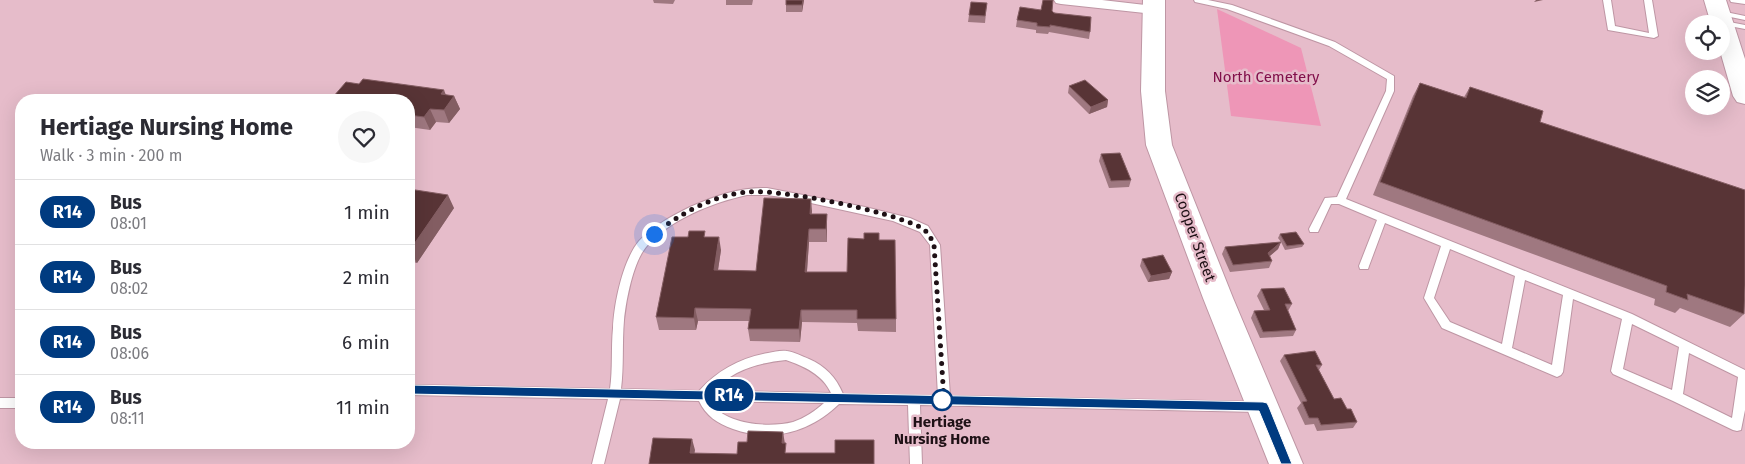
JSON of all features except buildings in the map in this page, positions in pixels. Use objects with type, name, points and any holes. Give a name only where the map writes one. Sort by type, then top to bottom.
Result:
[{"type":"street","points":[[1061,0],[1154,5]]},
{"type":"street","name":"Cooper Street","points":[[1154,5],[1152,91],[1154,121],[1159,145],[1218,298],[1286,464]]},
{"type":"street","points":[[1722,8],[1745,96]]},
{"type":"lane","points":[[1198,0],[1229,7],[1332,44],[1391,78],[1390,91],[1340,201]]},
{"type":"lane","points":[[1608,0],[1610,28],[1654,36],[1648,0]]},
{"type":"lane","points":[[1722,8],[1745,2]]},
{"type":"lane","points":[[1722,8],[1745,18]]},
{"type":"lane","points":[[1722,8],[1745,27]]},
{"type":"lane","points":[[598,464],[615,393],[619,318],[635,256],[642,244],[663,227],[690,211],[720,198],[748,192],[776,194],[850,207],[897,218],[922,228],[930,236],[934,245],[944,400]]},
{"type":"lane","points":[[1314,229],[1328,200],[1340,201],[1382,220],[1628,317],[1745,375],[1738,426],[1617,370],[1628,317]]},
{"type":"lane","points":[[1364,266],[1382,220]]},
{"type":"lane","points":[[1446,245],[1429,298],[1446,325],[1557,372],[1569,293]]},
{"type":"lane","points":[[1506,351],[1521,274]]},
{"type":"lane","points":[[1677,397],[1685,344]]},
{"type":"lane","points":[[702,395],[715,379],[740,364],[764,357],[786,355],[805,360],[817,368],[835,386],[838,397]]},
{"type":"lane","points":[[415,390],[838,397],[1263,407]]},
{"type":"lane","points":[[702,395],[710,410],[730,422],[760,431],[793,427],[817,416],[838,397]]},
{"type":"lane","points":[[914,399],[916,464]]},
{"type":"lane","points":[[0,404],[15,403]]},
{"type":"green space","name":"North Cemetery","points":[[1217,9],[1301,48],[1321,126],[1231,116]]},
{"type":"bus line","name":"R14","points":[[415,389],[1263,407],[1286,464]]},
{"type":"place","name":"Hertiage Nursing Home","points":[[942,400]]},
{"type":"route","points":[[654,234],[690,211],[705,204],[720,198],[748,192],[811,199],[850,207],[897,218],[922,228],[930,236],[934,245],[944,400],[942,400]]}]
